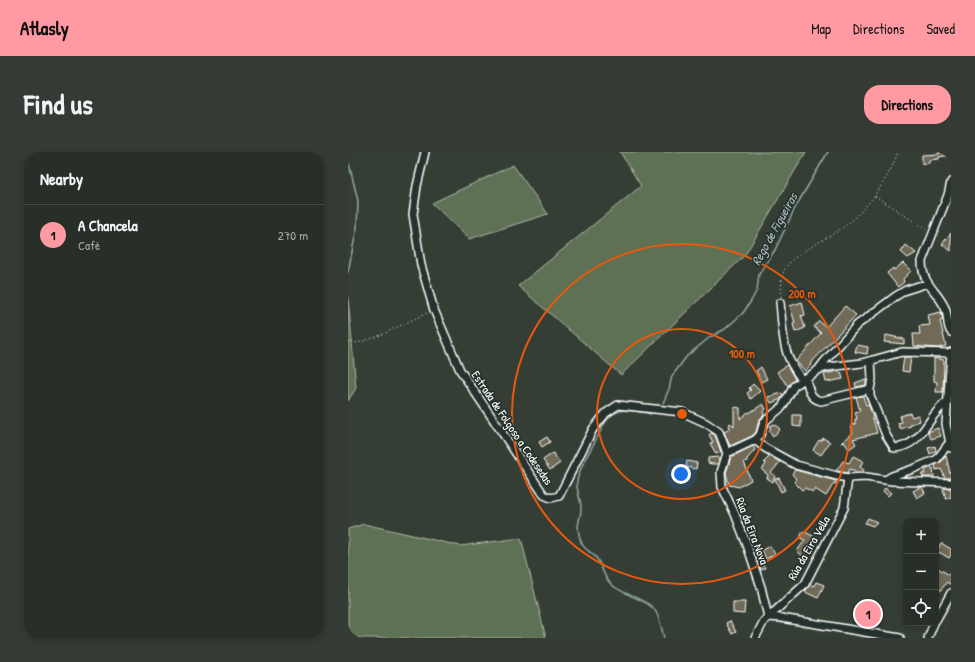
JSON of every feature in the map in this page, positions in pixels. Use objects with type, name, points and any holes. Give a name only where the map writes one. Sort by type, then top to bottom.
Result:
[{"type":"street","name":"Estrada de Folgoso a Codesedas","points":[[425,152],[417,186],[413,214],[421,265],[434,310],[460,370],[544,495],[551,498],[559,496],[593,429],[606,413],[618,405],[682,412],[706,423],[718,432],[727,453]]},
{"type":"street","points":[[951,182],[948,195],[922,261],[922,272],[947,310],[948,324],[951,332]]},
{"type":"street","points":[[818,370],[857,325],[906,290],[928,283]]},
{"type":"street","points":[[942,302],[951,305]]},
{"type":"street","points":[[780,303],[787,355],[794,370],[804,379],[811,395],[815,400],[821,401],[870,389]]},
{"type":"street","points":[[727,453],[755,440],[760,436],[764,422],[782,407],[794,386],[818,370],[828,367],[871,361],[902,352],[951,352],[946,424],[950,445],[937,459],[887,479]]},
{"type":"street","points":[[871,361],[872,379],[870,395],[886,435],[894,448],[902,446],[918,438],[940,406],[947,402]]},
{"type":"street","points":[[755,440],[765,448],[796,465],[811,470],[848,478],[866,477],[951,482]]},
{"type":"street","name":"Rúa da Eira Nova","points":[[727,453],[721,472],[722,487],[735,514],[761,587],[768,617]]},
{"type":"street","name":"Rúa da Eira Vella","points":[[755,638],[768,617],[805,584],[844,508],[848,478]]},
{"type":"street","points":[[939,615],[951,593]]},
{"type":"street","points":[[768,617],[900,638]]},
{"type":"street","points":[[928,638],[933,626]]},
{"type":"path","points":[[780,303],[782,274],[786,266],[854,218],[874,195],[892,169],[898,152]]},
{"type":"path","points":[[874,195],[933,232]]},
{"type":"path","points":[[348,340],[358,343],[381,335],[434,310]]},
{"type":"green space","points":[[620,152],[806,152],[745,255],[621,375],[518,286],[641,186]]},
{"type":"green space","points":[[513,165],[548,214],[469,239],[432,203]]},
{"type":"green space","points":[[348,297],[356,388],[348,401]]},
{"type":"green space","points":[[364,524],[460,546],[521,538],[546,638],[348,638],[348,529]]},
{"type":"building","points":[[939,152],[951,152],[951,155],[939,157],[939,159],[929,160],[929,163],[922,164],[922,155],[939,154]]},
{"type":"building","points":[[951,233],[951,251],[942,244]]},
{"type":"building","points":[[906,245],[916,253],[908,258],[901,252]]},
{"type":"building","points":[[903,263],[911,271],[903,279],[904,282],[898,287],[887,273]]},
{"type":"building","points":[[802,302],[805,315],[801,315],[805,328],[795,332],[793,324],[795,323],[790,306]]},
{"type":"building","points":[[845,306],[856,315],[805,371],[796,361],[821,333],[814,327],[819,321],[826,327]]},
{"type":"building","points":[[941,312],[943,320],[940,321],[946,346],[938,348],[914,346],[913,334],[920,334],[919,326],[930,325],[928,315]]},
{"type":"building","points":[[886,335],[904,339],[904,344],[884,342]]},
{"type":"building","points":[[857,345],[868,347],[867,354],[855,352]]},
{"type":"building","points":[[904,357],[911,357],[909,372],[902,371]]},
{"type":"building","points":[[934,358],[944,360],[943,392],[936,392],[937,382],[934,381]]},
{"type":"building","points":[[787,365],[795,379],[788,386],[777,372]]},
{"type":"building","points":[[761,367],[767,379],[761,382],[756,371]]},
{"type":"building","points":[[838,371],[839,373],[841,372],[843,379],[826,382],[824,374]]},
{"type":"building","points":[[866,379],[866,385],[856,387],[855,383]]},
{"type":"building","points":[[753,384],[760,391],[751,399],[747,393],[751,390],[749,388]]},
{"type":"building","points":[[782,393],[783,396],[781,399],[771,403],[768,397]]},
{"type":"building","points":[[863,396],[866,405],[868,404],[871,411],[877,433],[853,439],[856,444],[849,449],[844,442],[841,443],[853,433],[851,425],[855,424],[855,419],[857,419],[855,412],[860,411],[856,397]]},
{"type":"building","points":[[763,404],[766,409],[763,411],[764,415],[759,420],[756,432],[752,436],[730,446],[724,432],[730,429],[728,427],[730,423],[734,426],[734,407],[740,408],[740,419],[748,412],[749,413]]},
{"type":"building","points":[[910,413],[912,417],[918,415],[920,421],[911,424],[911,426],[900,429],[898,423],[902,422],[900,416]]},
{"type":"building","points":[[793,415],[801,415],[801,427],[793,426]]},
{"type":"building","points":[[774,424],[780,429],[773,437],[769,431],[771,428],[769,426]]},
{"type":"building","points":[[938,428],[941,436],[931,439],[928,432]]},
{"type":"building","points":[[711,433],[715,435],[721,452],[716,454],[710,443],[713,442],[709,435]]},
{"type":"building","points":[[547,437],[550,442],[542,447],[539,442]]},
{"type":"building","points":[[823,438],[830,442],[821,455],[813,450],[819,440],[821,441]]},
{"type":"building","points":[[753,446],[755,450],[747,461],[744,462],[751,480],[739,487],[729,485],[726,473],[731,457]]},
{"type":"building","points":[[935,446],[936,451],[930,454],[928,448]]},
{"type":"building","points":[[553,453],[560,463],[550,470],[543,460]]},
{"type":"building","points":[[770,456],[780,462],[771,473],[775,475],[773,482],[767,478],[768,475],[762,470],[766,464],[764,462]]},
{"type":"building","points":[[853,456],[863,461],[860,467],[864,470],[863,472],[850,469],[848,473],[836,471],[843,461],[849,463]]},
{"type":"building","points":[[946,456],[950,473],[951,472],[951,478],[945,478],[941,469],[936,470],[935,465],[941,462]]},
{"type":"building","points":[[718,457],[718,464],[708,463],[708,458]]},
{"type":"building","points":[[687,461],[697,463],[696,469],[686,467]]},
{"type":"building","points":[[933,468],[934,477],[923,477],[921,474],[925,474],[925,470]]},
{"type":"building","points":[[795,470],[836,481],[836,484],[834,483],[826,496],[815,489],[813,492],[805,488],[802,490],[794,482],[796,479],[792,474]]},
{"type":"building","points":[[779,478],[785,490],[781,492],[775,479]]},
{"type":"building","points":[[922,487],[925,493],[917,498],[913,491]]},
{"type":"building","points":[[885,488],[891,493],[888,496],[883,491]]},
{"type":"building","points":[[951,488],[951,497],[946,499],[943,489]]},
{"type":"building","points":[[868,518],[877,522],[873,526],[865,523]]},
{"type":"building","points":[[803,531],[819,539],[814,548],[805,558],[797,551],[805,540],[800,538]]},
{"type":"building","points":[[941,543],[951,549],[951,555],[949,558],[939,552]]},
{"type":"building","points":[[770,546],[775,554],[766,559],[762,550]]},
{"type":"building","points":[[758,555],[765,568],[761,570],[756,556]]},
{"type":"building","points":[[939,569],[951,576],[951,585],[947,582],[939,592]]},
{"type":"building","points":[[816,582],[824,585],[818,598],[805,592],[810,584],[814,586]]},
{"type":"building","points":[[733,602],[745,602],[744,614],[733,613]]},
{"type":"building","points":[[868,608],[875,611],[870,621],[863,618]]},
{"type":"building","points":[[730,621],[736,632],[732,634],[726,623]]},
{"type":"waterway","points":[[348,272],[357,227],[358,201],[349,164],[350,152]]},
{"type":"waterway","name":"Rego de Figueiras","points":[[663,403],[669,389],[672,376],[687,356],[710,337],[725,329],[743,313],[751,301],[757,290],[759,274],[775,250],[796,206],[828,152]]},
{"type":"waterway","name":"Rego de Figueiras","points":[[651,414],[626,410],[619,411],[608,418],[583,463],[577,481],[581,508],[578,528],[582,544],[597,559],[609,582],[617,589],[648,604],[653,608],[659,618],[664,638]]},
{"type":"place","name":"A Chancela","points":[[868,614]]}]
